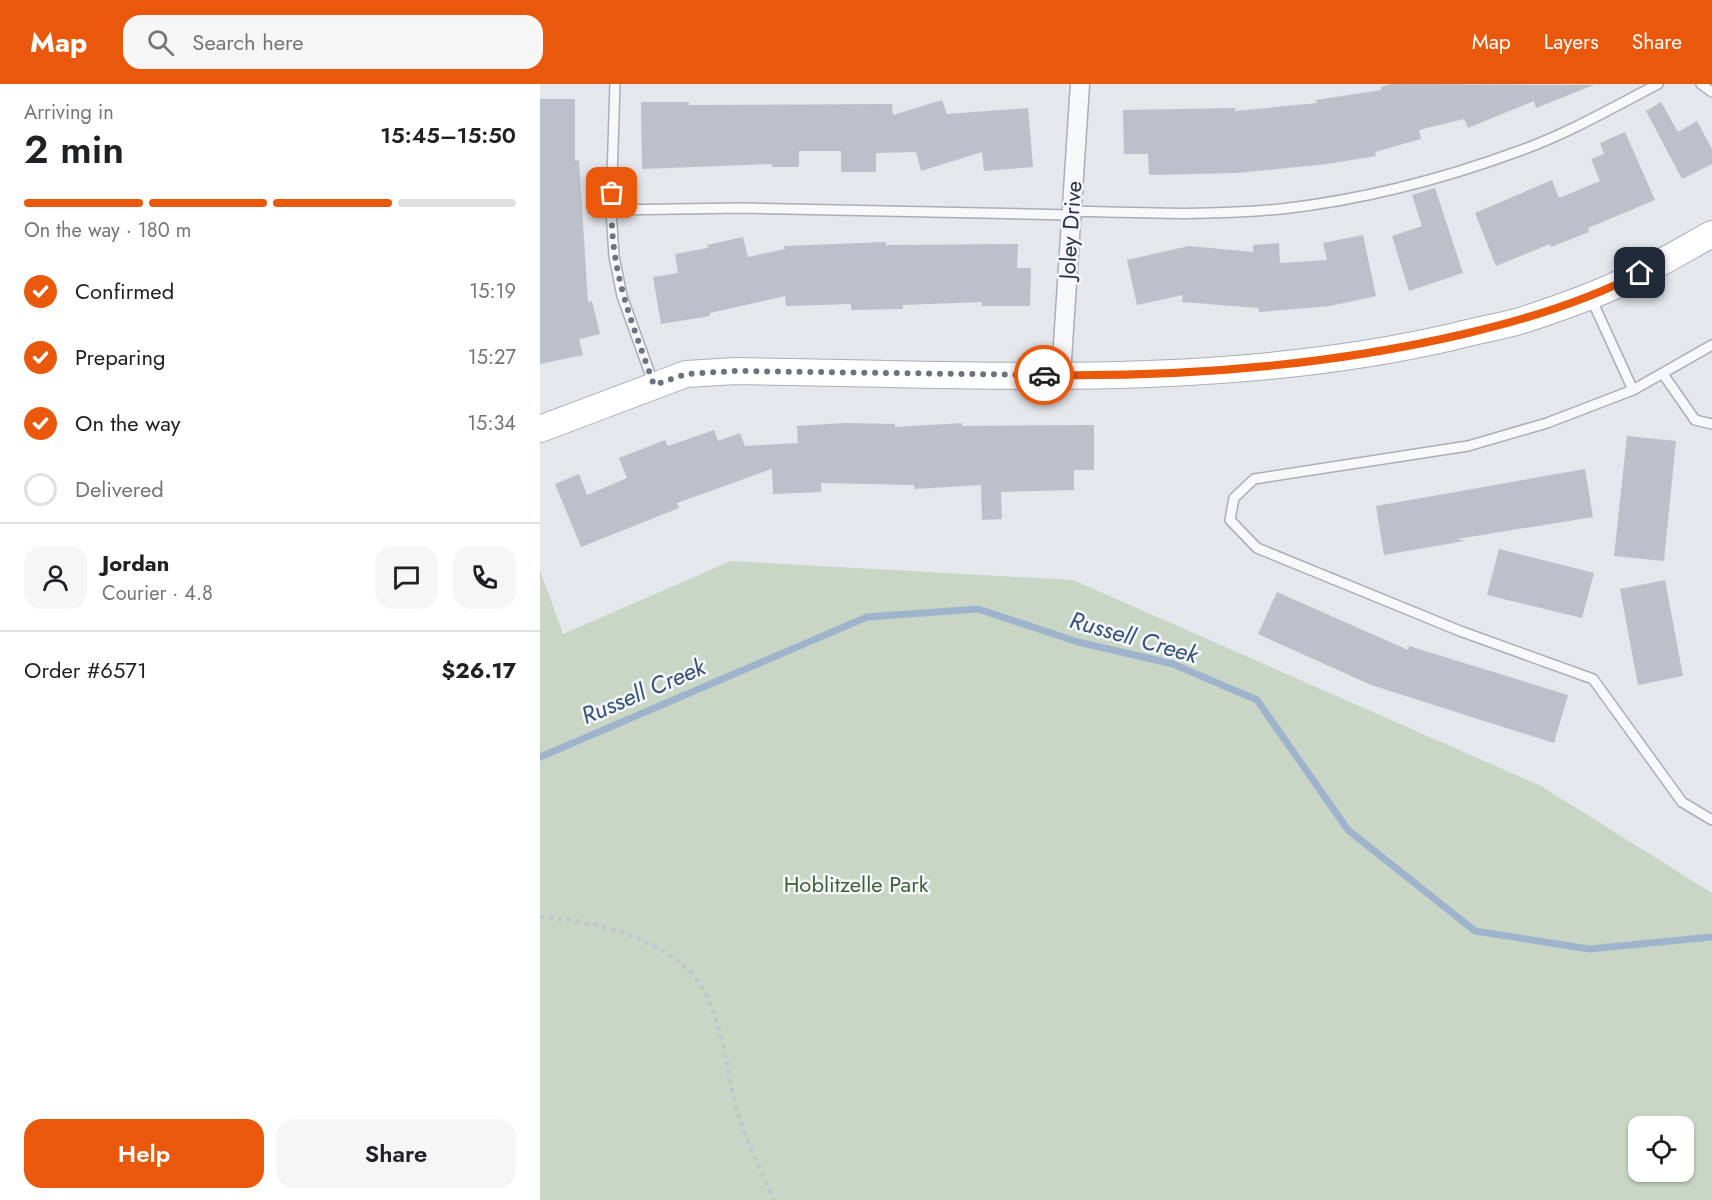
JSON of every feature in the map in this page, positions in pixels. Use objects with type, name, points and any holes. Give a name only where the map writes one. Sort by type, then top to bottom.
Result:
[{"type":"street","name":"Joley Drive","points":[[1061,375],[1080,84]]},
{"type":"street","points":[[540,429],[686,374],[736,371],[1061,375],[1197,371],[1297,364],[1408,347],[1519,321],[1590,295],[1622,282],[1712,234]]},
{"type":"lane","points":[[615,84],[611,210],[614,256],[622,296],[654,385]]},
{"type":"lane","points":[[611,210],[742,208],[1189,215],[1281,209],[1365,195],[1445,175],[1520,151],[1611,110],[1658,84]]},
{"type":"lane","points":[[1701,84],[1712,92]]},
{"type":"lane","points":[[1590,295],[1633,390]]},
{"type":"lane","points":[[1712,345],[1633,390],[1546,423],[1468,446],[1254,479],[1233,498],[1230,520],[1257,548],[1460,631],[1593,679],[1682,802],[1712,820]]},
{"type":"lane","points":[[1663,374],[1695,420],[1712,424]]},
{"type":"path","points":[[540,917],[558,918],[599,927],[651,945],[669,954],[700,984],[719,1034],[741,1122],[774,1200]]},
{"type":"green space","name":"Hoblitzelle Park","points":[[731,561],[1073,580],[1541,786],[1712,893],[1712,1200],[540,1200],[540,570],[563,634]]},
{"type":"building","points":[[1391,84],[1594,85],[1536,108],[1534,101],[1468,128],[1464,119],[1419,130],[1421,139],[1375,152],[1376,156],[1327,164],[1237,173],[1149,175],[1148,154],[1124,154],[1123,110],[1235,108],[1235,111],[1317,103],[1316,100],[1381,90],[1381,87]]},
{"type":"building","points":[[540,99],[575,99],[575,161],[579,160],[588,302],[592,301],[600,334],[579,339],[583,355],[540,364]]},
{"type":"building","points":[[942,100],[947,114],[1028,108],[1033,167],[984,171],[982,152],[921,171],[916,152],[876,153],[876,172],[841,172],[841,151],[799,151],[799,167],[772,167],[772,164],[642,169],[641,102],[689,102],[689,105],[892,104],[893,115]]},
{"type":"building","points":[[1661,102],[1678,132],[1697,121],[1712,149],[1712,164],[1682,179],[1646,111]]},
{"type":"building","points":[[1625,132],[1655,200],[1588,228],[1589,232],[1551,247],[1550,244],[1496,266],[1475,213],[1552,180],[1559,198],[1600,181],[1591,159],[1604,154],[1600,143]]},
{"type":"building","points":[[1435,188],[1463,273],[1409,291],[1392,236],[1422,226],[1412,195]]},
{"type":"building","points":[[1363,235],[1376,296],[1330,306],[1259,312],[1258,308],[1182,302],[1183,295],[1137,305],[1127,260],[1189,246],[1253,252],[1253,245],[1279,243],[1280,263],[1327,260],[1323,243]]},
{"type":"building","points":[[743,237],[748,257],[785,249],[784,246],[886,242],[886,245],[1018,244],[1017,268],[1031,268],[1030,306],[982,306],[982,302],[903,305],[903,309],[851,310],[851,304],[786,306],[785,296],[710,313],[710,316],[661,324],[653,277],[678,273],[675,254],[708,248],[707,245]]},
{"type":"building","points":[[845,423],[895,424],[895,427],[962,423],[962,426],[1094,425],[1094,470],[1074,470],[1074,490],[1001,492],[1002,519],[982,520],[981,485],[914,489],[914,485],[821,483],[821,492],[773,494],[772,469],[677,503],[679,508],[581,547],[555,484],[579,474],[587,495],[627,478],[619,458],[665,440],[668,446],[714,430],[718,441],[740,433],[745,446],[798,443],[797,426]]},
{"type":"building","points":[[1627,436],[1676,441],[1664,561],[1614,556]]},
{"type":"building","points":[[1585,469],[1593,517],[1457,539],[1465,541],[1384,555],[1376,506]]},
{"type":"building","points":[[1499,549],[1594,573],[1582,618],[1487,595]]},
{"type":"building","points":[[1665,580],[1683,676],[1638,685],[1620,589]]},
{"type":"building","points":[[1277,592],[1408,650],[1409,646],[1568,695],[1554,743],[1371,685],[1258,634]]},
{"type":"waterway","name":"Russell Creek","points":[[540,757],[867,617],[978,609],[1078,642],[1173,664],[1257,700],[1348,830],[1475,931],[1589,949],[1712,937]]},
{"type":"way so far","points":[[612,193],[614,256],[622,296],[654,385],[686,374],[736,371],[1044,375]]},
{"type":"route","points":[[1044,375],[1197,371],[1297,364],[1408,347],[1519,321],[1640,273]]}]
